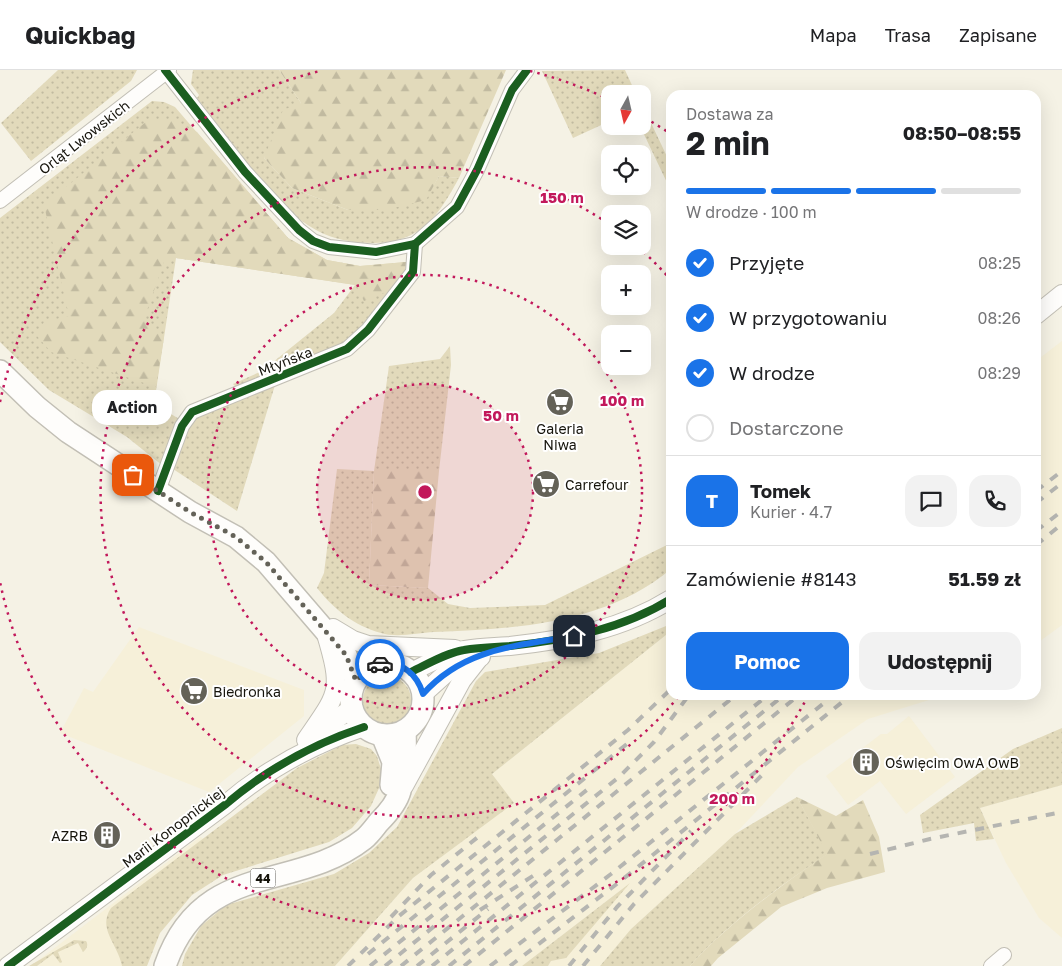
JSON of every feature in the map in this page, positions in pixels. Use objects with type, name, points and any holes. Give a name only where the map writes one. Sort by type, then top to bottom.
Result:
[{"type":"main road","points":[[0,371],[37,407],[68,432],[158,491],[236,537],[277,572],[329,631],[346,655],[356,681]]},
{"type":"main road","points":[[329,631],[376,665]]},
{"type":"main road","points":[[352,708],[352,689],[356,681],[368,669],[376,665],[388,663],[400,666],[417,678],[423,694],[420,715],[405,731],[394,735],[373,731]]},
{"type":"main road","name":"44","points":[[352,708],[356,718],[373,731],[393,762],[393,779],[383,818]]},
{"type":"main road","name":"44","points":[[165,966],[170,952],[183,930],[200,911],[214,900],[257,880],[336,855],[364,839],[383,818],[400,793],[405,759],[405,731]]},
{"type":"street","points":[[415,244],[457,207],[477,170],[512,90],[527,70]]},
{"type":"street","name":"Orląt Lwowskich","points":[[0,201],[167,71],[190,104],[287,219],[313,241],[345,250],[376,252],[415,244]]},
{"type":"street","name":"Młyńska","points":[[158,491],[182,426],[192,412],[347,350],[368,330],[414,272],[415,244]]},
{"type":"street","points":[[1041,311],[1062,294]]},
{"type":"street","points":[[329,631],[368,645],[463,650],[512,646],[595,631],[639,616],[666,601]]},
{"type":"street","points":[[306,740],[329,708],[335,692],[336,667],[329,631]]},
{"type":"street","points":[[423,694],[453,667],[512,646]]},
{"type":"street","points":[[411,672],[463,650]]},
{"type":"street","points":[[400,793],[462,680],[480,657]]},
{"type":"street","name":"Marii Konopnickiej","points":[[285,760],[306,740],[352,708]]},
{"type":"street","name":"Marii Konopnickiej","points":[[8,966],[226,804],[252,782],[285,760],[343,734],[373,731]]},
{"type":"street","points":[[991,966],[1004,954]]},
{"type":"shaded area","points":[[1062,341],[1062,625],[1041,640],[1041,357]]},
{"type":"shaded area","name":"Biedronka","points":[[139,627],[304,690],[304,716],[209,792],[60,733],[84,688],[93,692]]},
{"type":"shaded area","points":[[666,635],[666,700],[929,700],[868,719],[798,767],[735,834],[631,929],[600,966],[548,966],[551,961],[566,957],[626,886],[522,966],[335,966],[413,878],[513,803],[492,774]]},
{"type":"shaded area","points":[[909,716],[955,777],[906,814],[880,781],[848,805],[826,776],[881,734],[887,734]]},
{"type":"shaded area","points":[[1062,785],[1062,938],[1039,918],[1006,863],[980,808]]},
{"type":"shaded area","points":[[200,837],[203,838],[127,966],[31,966]]},
{"type":"green space","points":[[58,70],[137,70],[131,81],[31,161],[1,123]]},
{"type":"green space","points":[[193,70],[279,70],[301,103],[264,158],[292,188],[348,210],[425,200],[439,176],[459,178],[436,215],[427,224],[405,238],[367,243],[352,242],[330,236],[316,230],[283,205],[252,170],[197,98],[199,95],[191,84]]},
{"type":"green space","points":[[279,70],[506,70],[459,178],[439,176],[426,200],[385,210],[348,210],[292,188],[264,158],[283,110],[301,103]]},
{"type":"green space","points":[[625,70],[632,85],[601,85],[601,125],[573,138],[542,71]]},
{"type":"green space","points":[[152,101],[164,102],[175,107],[288,238],[327,260],[360,266],[406,262],[395,288],[349,339],[332,349],[236,387],[233,384],[262,371],[334,313],[355,285],[176,258],[154,404],[181,420],[163,466],[127,437],[49,390],[0,342],[0,218]]},
{"type":"green space","points":[[171,120],[197,132],[288,238],[327,260],[360,266],[406,262],[402,278],[386,292],[364,301],[356,285],[176,258],[164,262],[144,319],[164,337],[156,387],[51,352],[37,336],[44,322],[69,316],[44,205],[147,121]]},
{"type":"green space","points":[[651,123],[666,154],[666,181],[651,149],[651,145],[649,145],[644,135],[651,135]]},
{"type":"green space","points":[[450,346],[451,365],[439,471],[374,471],[389,366],[440,359]]},
{"type":"green space","points":[[275,385],[237,511],[173,469],[188,428],[202,412]]},
{"type":"green space","points":[[337,469],[374,471],[369,585],[428,588],[448,604],[470,608],[545,605],[666,545],[666,572],[618,602],[558,620],[496,629],[400,635],[371,630],[345,616],[317,588],[324,573]]},
{"type":"green space","points":[[374,471],[439,471],[428,588],[369,585]]},
{"type":"green space","points":[[666,626],[666,635],[492,774],[514,803],[413,878],[335,966],[182,966],[185,954],[201,926],[226,905],[334,874],[369,853],[397,827],[476,681],[485,672],[599,653]]},
{"type":"green space","points":[[382,676],[392,676],[404,683],[411,695],[411,705],[404,717],[392,724],[382,724],[374,720],[367,713],[363,705],[363,695],[367,687],[374,680]]},
{"type":"green space","points":[[1062,728],[1062,785],[980,808],[994,839],[976,841],[974,823],[923,833],[920,815],[1013,749]]},
{"type":"green space","points":[[356,744],[371,749],[377,756],[381,769],[380,786],[371,806],[352,828],[329,842],[223,875],[192,895],[160,933],[147,966],[122,966],[107,930],[107,916],[111,908],[297,768],[342,745]]},
{"type":"green space","points":[[797,797],[828,854],[755,906],[720,936],[690,966],[600,966],[631,929],[735,834]]},
{"type":"green space","points":[[797,797],[836,816],[863,800],[879,837],[885,872],[827,888],[781,907],[718,958],[711,966],[690,966],[737,921],[827,854]]},
{"type":"green space","points":[[630,883],[566,958],[551,961],[548,966],[522,966]]},
{"type":"green space","points":[[74,940],[86,941],[87,946],[83,952],[78,943],[58,952],[62,962],[60,963],[53,954],[37,966],[29,966]]},
{"type":"railway","points":[[1041,487],[1062,471]]},
{"type":"railway","points":[[1041,499],[1062,483]]},
{"type":"railway","points":[[1041,527],[1062,511]]},
{"type":"railway","points":[[1041,541],[1062,524]]},
{"type":"railway","points":[[348,966],[399,916],[628,730],[666,694]]},
{"type":"railway","points":[[385,966],[619,777],[654,742],[685,700]]},
{"type":"railway","points":[[401,966],[730,700]]},
{"type":"railway","points":[[432,966],[762,700]]},
{"type":"railway","points":[[449,966],[778,700]]},
{"type":"railway","points":[[464,966],[793,700]]},
{"type":"railway","points":[[490,966],[611,874],[828,700]]},
{"type":"railway","points":[[510,966],[618,883],[845,700]]},
{"type":"railway","points":[[368,954],[633,739]]},
{"type":"railway","points":[[583,966],[634,904],[766,771]]},
{"type":"railway","points":[[370,966],[588,789]]},
{"type":"railway","points":[[870,854],[930,839],[1062,812]]},
{"type":"railway","points":[[569,966],[617,907],[691,831]]},
{"type":"railway","points":[[391,917],[431,875],[478,837]]},
{"type":"railway","points":[[480,910],[539,872]]},
{"type":"railway","points":[[417,966],[488,909]]},
{"type":"cycle path","points":[[165,70],[245,172],[299,230],[313,241],[329,247],[376,252],[415,244],[457,207],[477,170],[512,90],[527,70]]},
{"type":"cycle path","points":[[158,491],[182,426],[192,412],[347,349],[368,330],[413,272],[415,244]]},
{"type":"cycle path","points":[[411,672],[457,651],[552,640],[594,631],[633,618],[666,602]]},
{"type":"cycle path","points":[[8,966],[274,769],[327,741],[364,727]]},
{"type":"way so far","points":[[133,475],[190,512],[236,537],[277,572],[312,613],[326,634],[346,655],[356,681],[368,669],[380,664]]},
{"type":"place","name":"Galeria Niwa","points":[[560,402]]},
{"type":"place","name":"Action","points":[[133,475]]},
{"type":"place","name":"Carrefour","points":[[546,484]]},
{"type":"place","name":"Biedronka","points":[[194,691]]},
{"type":"place","name":"Oświęcim OwA OwB","points":[[866,762]]},
{"type":"place","name":"AZRB","points":[[107,835]]},
{"type":"route","points":[[380,664],[388,663],[400,666],[411,672],[417,678],[423,694],[435,681],[453,667],[512,646],[574,636]]}]
